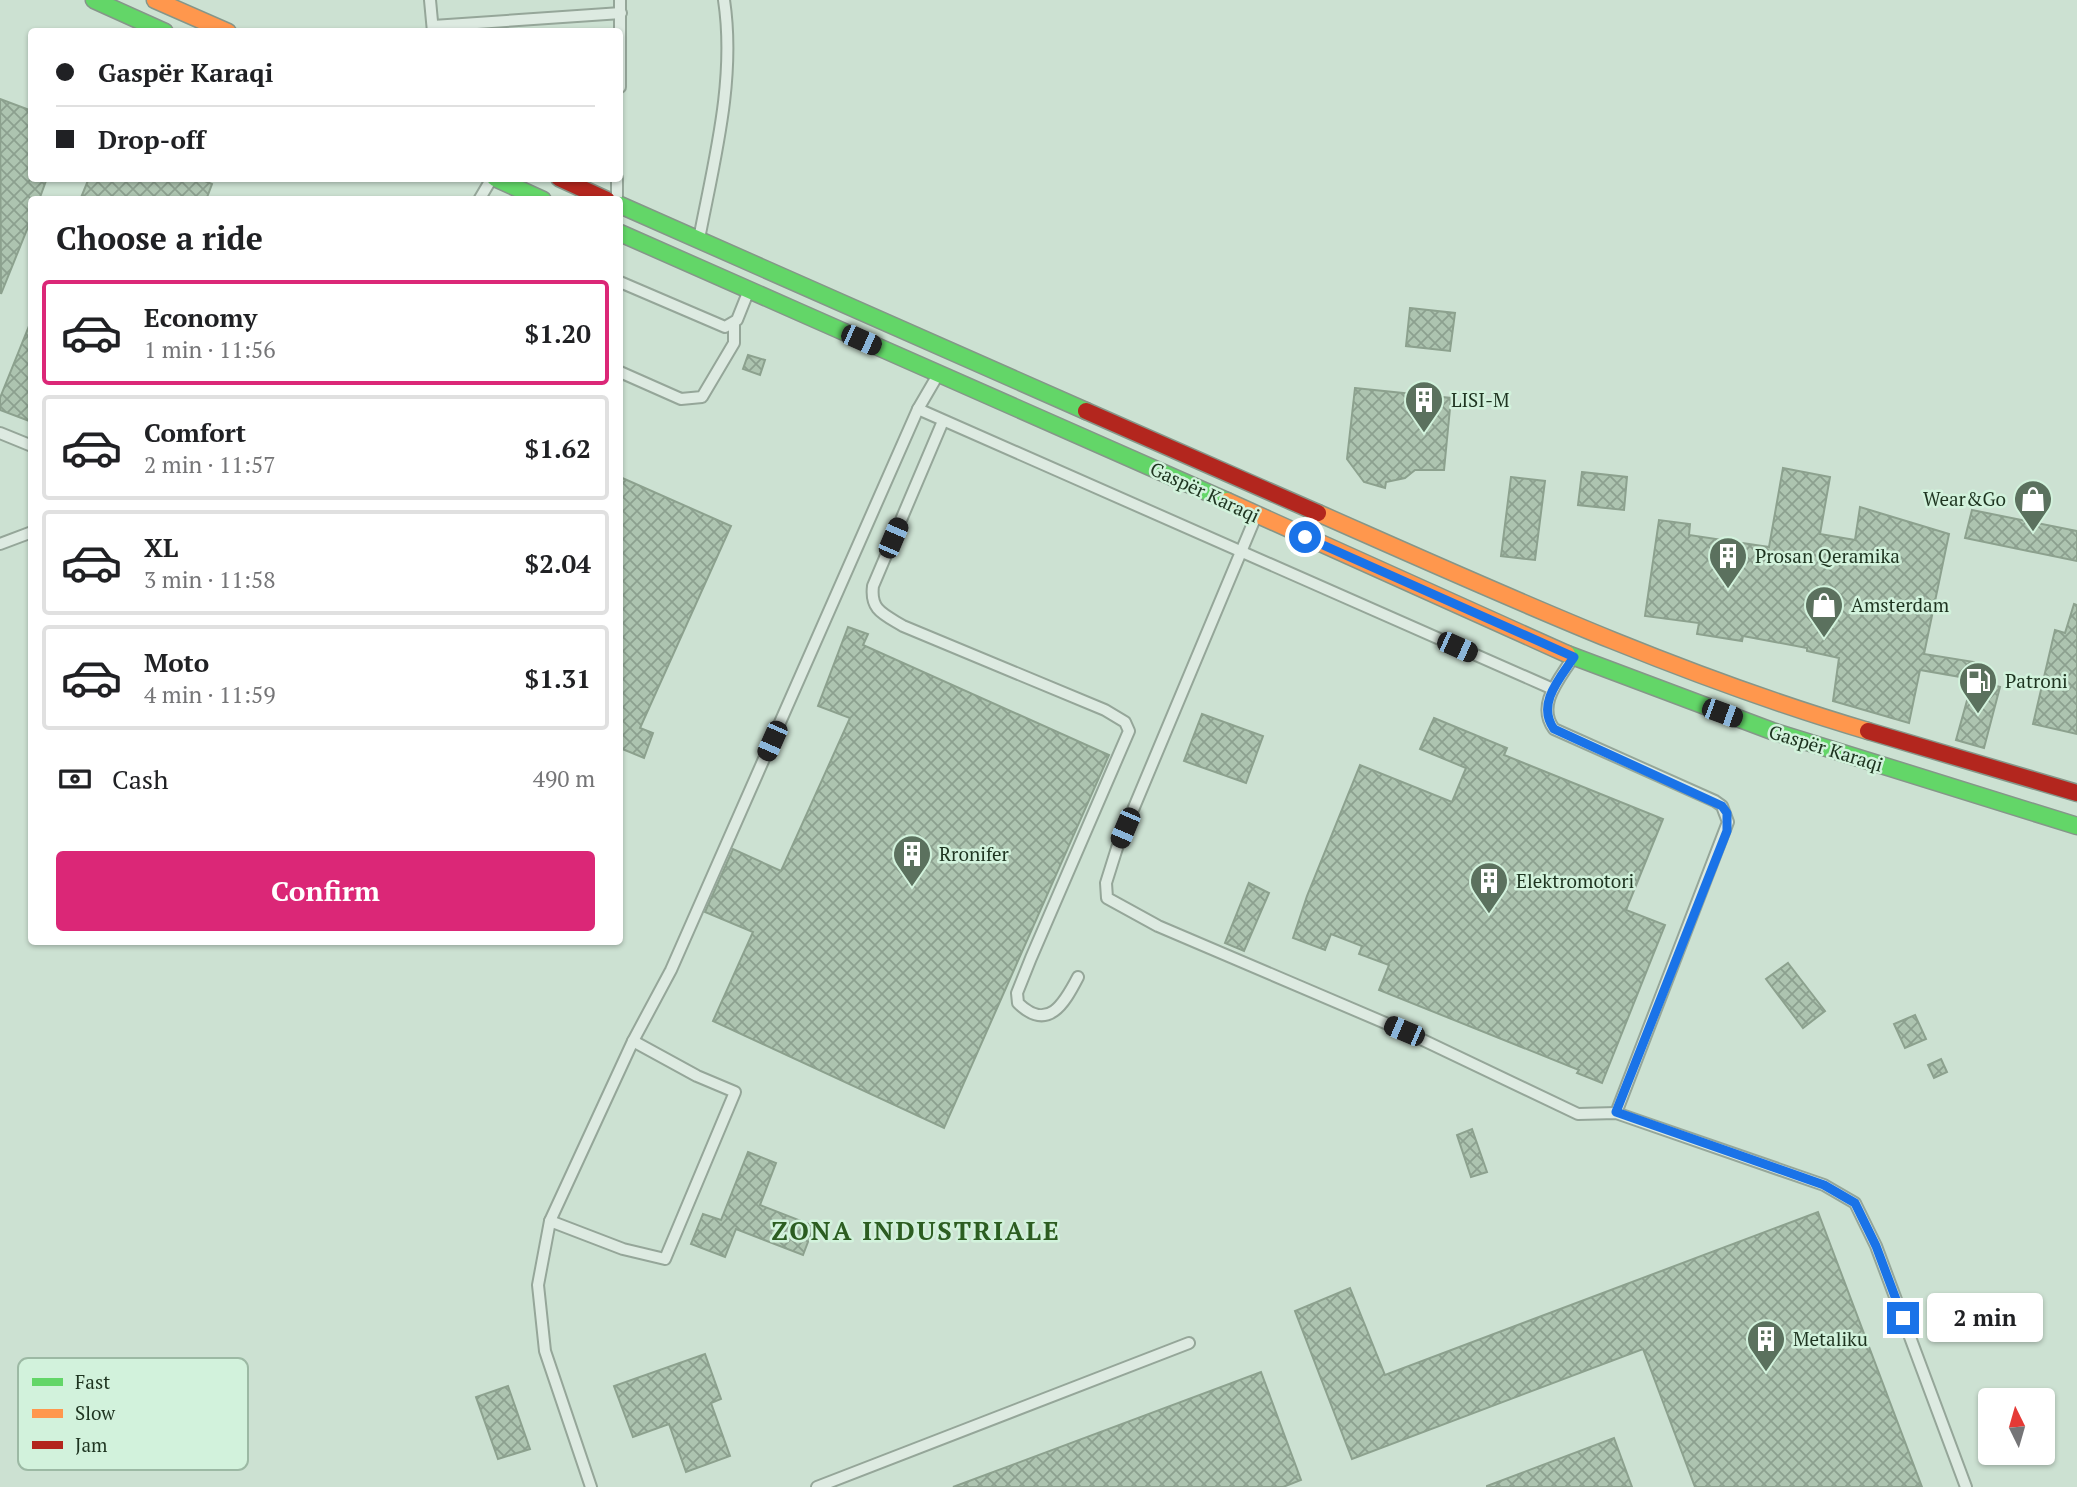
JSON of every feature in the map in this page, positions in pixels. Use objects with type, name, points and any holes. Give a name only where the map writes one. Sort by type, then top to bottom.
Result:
[{"type":"main road","points":[[94,0],[156,28]]},
{"type":"main road","points":[[155,0],[219,28]]},
{"type":"main road","points":[[502,182],[534,196]]},
{"type":"main road","points":[[568,182],[598,196]]},
{"type":"main road","name":"Gaspër Karaqi","points":[[623,206],[1596,636],[1783,706],[2077,793]]},
{"type":"main road","name":"Gaspër Karaqi","points":[[623,234],[884,350],[940,371],[1256,516],[1574,657],[1772,731],[2077,826]]},
{"type":"lane","points":[[430,0],[433,28]]},
{"type":"lane","points":[[620,0],[621,28]]},
{"type":"lane","points":[[699,239],[715,159],[729,55],[723,0]]},
{"type":"lane","points":[[445,28],[621,13]]},
{"type":"lane","points":[[623,283],[720,326],[734,324]]},
{"type":"lane","points":[[623,373],[681,399],[702,397],[734,343],[734,324],[750,289]]},
{"type":"lane","points":[[591,1487],[545,1351],[538,1285],[550,1221],[633,1041],[671,970],[918,409],[940,371]]},
{"type":"lane","points":[[918,409],[1553,689]]},
{"type":"lane","points":[[943,421],[873,586],[871,600],[876,610],[902,626],[1105,710],[1125,722],[1129,731],[1031,958],[1017,993],[1018,1003],[1035,1016],[1052,1013],[1068,995],[1078,977]]},
{"type":"lane","points":[[0,433],[28,444]]},
{"type":"lane","points":[[1256,516],[1116,848],[1106,883],[1107,898],[1158,926],[1404,1031],[1578,1114],[1616,1112],[1824,1185],[1855,1203],[1876,1246],[1966,1487]]},
{"type":"lane","points":[[0,544],[28,534]]},
{"type":"lane","points":[[1574,657],[1553,689],[1547,715],[1554,729],[1715,801],[1722,806],[1728,822],[1616,1112]]},
{"type":"lane","points":[[550,1221],[623,1249],[665,1259],[735,1092],[697,1076],[633,1041]]},
{"type":"lane","points":[[817,1487],[1189,1343]]},
{"type":"building","points":[[0,99],[28,110],[28,182],[46,182],[40,196],[28,196],[28,227],[1,294]]},
{"type":"building","points":[[87,182],[212,184],[208,196],[82,196]]},
{"type":"building","points":[[1410,308],[1455,313],[1450,351],[1406,346]]},
{"type":"building","points":[[28,328],[28,420],[0,410],[0,398]]},
{"type":"building","points":[[748,355],[765,360],[760,375],[743,369]]},
{"type":"building","points":[[1355,388],[1451,398],[1444,470],[1415,470],[1405,478],[1386,482],[1385,488],[1364,482],[1347,459]]},
{"type":"building","points":[[1783,468],[1830,477],[1820,534],[1855,540],[1860,507],[1949,534],[1924,654],[1974,662],[1972,679],[1920,670],[1909,723],[1833,701],[1839,658],[1807,651],[1807,648],[1743,636],[1742,641],[1697,634],[1699,623],[1645,616],[1659,520],[1690,524],[1689,535],[1769,547]]},
{"type":"building","points":[[1582,472],[1627,477],[1624,510],[1578,505]]},
{"type":"building","points":[[1511,477],[1545,481],[1535,560],[1501,556]]},
{"type":"building","points":[[623,478],[731,526],[640,728],[653,733],[644,758],[623,749]]},
{"type":"building","points":[[1972,510],[2077,531],[2077,561],[1965,538]]},
{"type":"building","points":[[2074,604],[2077,605],[2077,734],[2033,724],[2055,630],[2065,633]]},
{"type":"building","name":"Rronifer","points":[[848,627],[868,634],[863,645],[1109,755],[944,1128],[713,1021],[753,932],[705,912],[733,849],[781,871],[850,718],[818,706]]},
{"type":"building","name":"Patroni","points":[[1973,679],[2000,687],[1984,748],[1956,740]]},
{"type":"building","points":[[1202,714],[1263,736],[1246,783],[1184,761]]},
{"type":"building","name":"Elektromotori","points":[[1434,718],[1507,748],[1504,755],[1663,819],[1626,910],[1665,925],[1602,1083],[1577,1073],[1579,1070],[1379,990],[1389,965],[1359,954],[1362,946],[1331,934],[1325,950],[1293,938],[1307,896],[1360,765],[1452,802],[1466,768],[1420,749]]},
{"type":"building","points":[[1249,883],[1269,893],[1244,951],[1225,943]]},
{"type":"building","points":[[1788,963],[1825,1011],[1803,1028],[1766,979]]},
{"type":"building","points":[[1915,1015],[1926,1039],[1905,1048],[1894,1024]]},
{"type":"building","points":[[1941,1059],[1947,1072],[1934,1078],[1928,1065]]},
{"type":"building","points":[[1472,1129],[1487,1172],[1471,1177],[1457,1135]]},
{"type":"building","points":[[748,1152],[776,1163],[760,1205],[814,1226],[803,1255],[736,1229],[725,1257],[691,1244],[703,1214],[721,1220]]},
{"type":"building","name":"Metaliku","points":[[1818,1212],[1922,1487],[1695,1487],[1643,1349],[1352,1459],[1295,1311],[1350,1288],[1385,1375]]},
{"type":"building","points":[[705,1354],[721,1399],[711,1403],[730,1456],[686,1472],[669,1424],[633,1437],[614,1386]]},
{"type":"building","points":[[1261,1372],[1301,1480],[1283,1487],[953,1487]]},
{"type":"building","points":[[508,1386],[530,1449],[498,1459],[476,1397]]},
{"type":"building","points":[[1614,1438],[1632,1487],[1487,1487],[1487,1486]]},
{"type":"traffic: fast","points":[[94,0],[156,28]]},
{"type":"traffic: fast","points":[[504,182],[534,196]]},
{"type":"traffic: fast","points":[[623,206],[1086,411]]},
{"type":"traffic: fast","points":[[623,234],[1227,501]]},
{"type":"traffic: fast","points":[[1567,654],[1772,731],[2077,826]]},
{"type":"traffic: slow","points":[[155,0],[219,28]]},
{"type":"traffic: slow","points":[[1227,501],[1567,654]]},
{"type":"traffic: slow","points":[[1318,513],[1658,659],[1727,685],[1868,731]]},
{"type":"traffic: jam","points":[[568,182],[598,196]]},
{"type":"traffic: jam","points":[[1086,411],[1318,513]]},
{"type":"traffic: jam","points":[[1868,731],[2077,793]]},
{"type":"place","name":"LISI-M","points":[[1424,434]]},
{"type":"place","name":"Wear&Go","points":[[2033,533]]},
{"type":"place","name":"Prosan Qeramika","points":[[1728,590]]},
{"type":"place","name":"Amsterdam","points":[[1824,639]]},
{"type":"place","name":"Patroni","points":[[1978,715]]},
{"type":"place","name":"Rronifer","points":[[912,888]]},
{"type":"place","name":"Elektromotori","points":[[1489,915]]},
{"type":"place","name":"Metaliku","points":[[1766,1373]]},
{"type":"district","name":"ZONA INDUSTRIALE","points":[[916,1231]]},
{"type":"route","points":[[1305,537],[1574,657],[1553,689],[1547,707],[1549,722],[1554,729],[1722,806],[1727,813],[1727,831],[1616,1112],[1824,1185],[1855,1203],[1876,1246],[1903,1318]]}]
